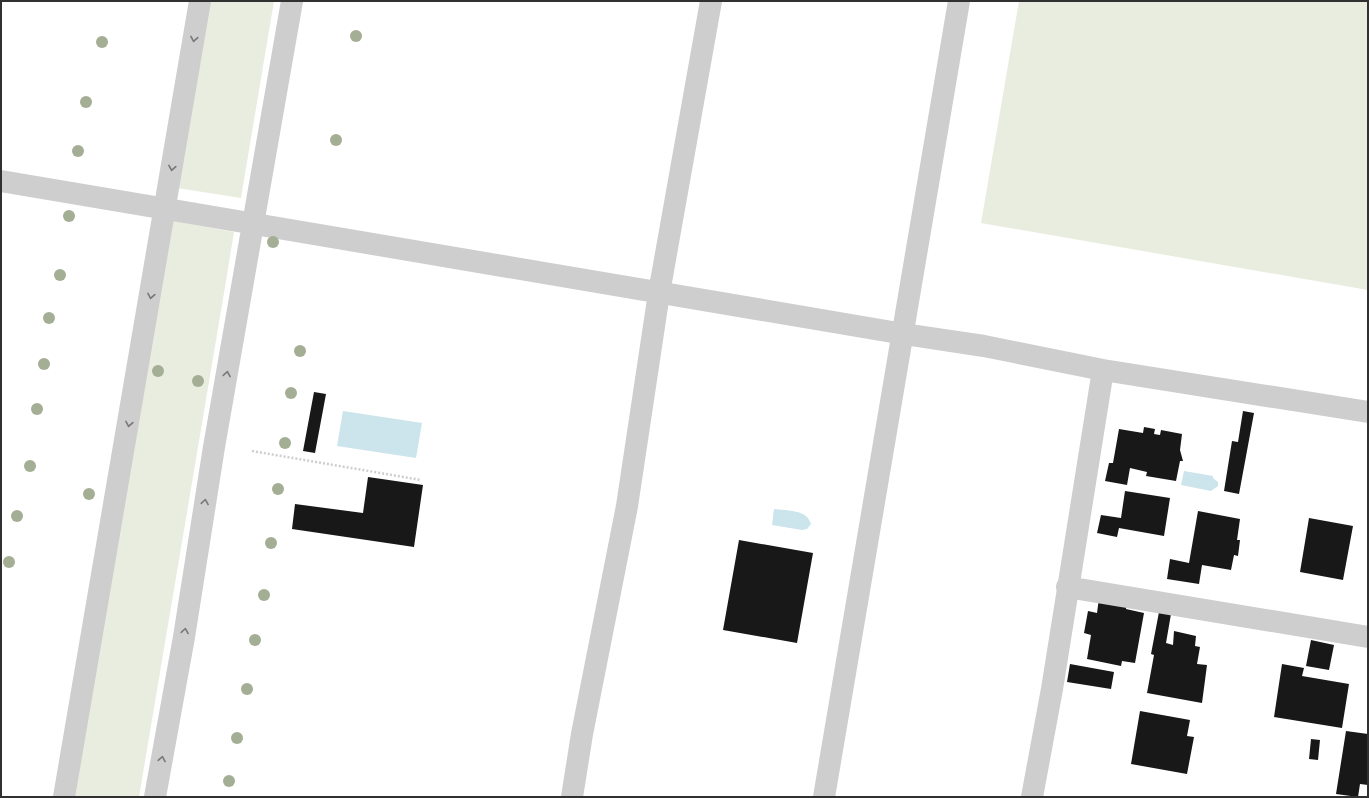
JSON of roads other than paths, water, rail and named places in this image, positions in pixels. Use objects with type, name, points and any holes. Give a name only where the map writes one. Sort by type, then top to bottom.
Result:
[{"type":"street","points":[[64,797],[200,1]]},
{"type":"street","points":[[155,797],[184,637],[214,447],[292,1]]},
{"type":"street","points":[[572,797],[582,734],[627,506],[659,293],[711,1]]},
{"type":"street","points":[[824,797],[904,334],[959,1]]},
{"type":"street","points":[[1,181],[659,293],[984,346],[1103,370],[1368,412]]},
{"type":"street","points":[[1032,797],[1052,689],[1067,587],[1103,370]]},
{"type":"street","points":[[1067,587],[1368,637]]},
{"type":"water","points":[[343,411],[422,423],[416,458],[337,446]]},
{"type":"water","points":[[1184,471],[1213,476],[1213,478],[1218,482],[1218,486],[1211,491],[1181,485]]},
{"type":"water","points":[[774,509],[801,513],[809,519],[811,524],[807,529],[802,530],[772,525]]}]
